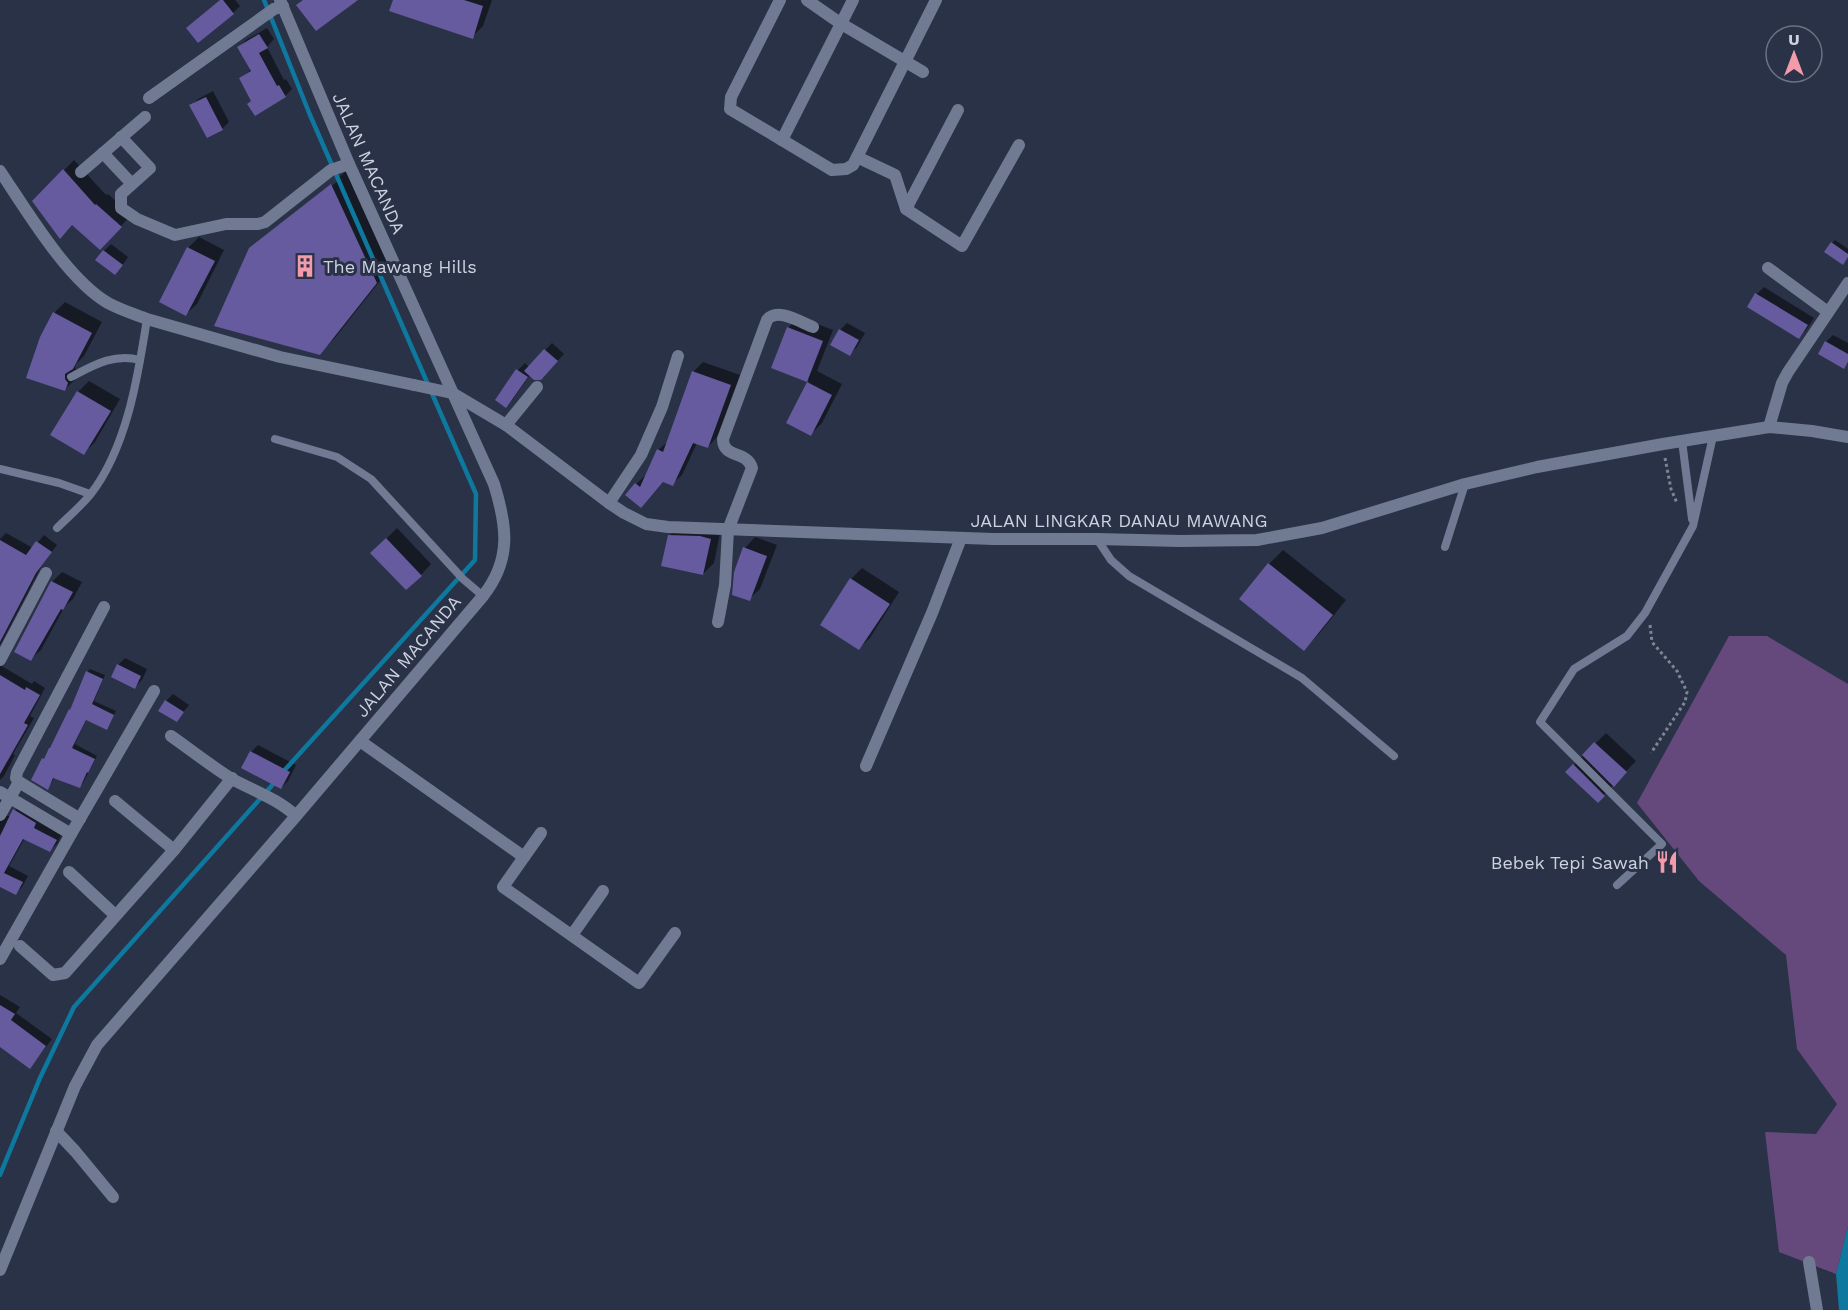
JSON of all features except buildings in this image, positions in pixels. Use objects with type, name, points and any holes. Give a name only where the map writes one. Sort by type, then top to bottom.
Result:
[{"type":"street","points":[[780,0],[731,97],[730,109],[832,170],[846,169],[853,165],[936,0]]},
{"type":"street","points":[[807,0],[905,63],[923,72]]},
{"type":"street","points":[[782,140],[853,0]]},
{"type":"street","points":[[150,98],[279,6]]},
{"type":"street","name":"JALAN MACANDA","points":[[0,1270],[75,1086],[97,1046],[293,813],[360,741],[480,594],[494,582],[506,543],[503,514],[494,484],[341,167],[279,6]]},
{"type":"street","points":[[906,209],[958,110]]},
{"type":"street","points":[[81,172],[145,117]]},
{"type":"street","points":[[121,137],[150,168],[121,194],[121,208],[137,219],[175,236],[226,224],[265,222],[341,167]]},
{"type":"street","points":[[857,158],[895,175],[906,209],[962,246],[1019,146]]},
{"type":"street","points":[[103,153],[132,184]]},
{"type":"street","name":"JALAN LINGKAR DANAU MAWANG","points":[[0,171],[54,248],[91,290],[107,302],[146,323],[280,357],[452,393],[506,425],[609,503],[646,524],[728,530],[961,538],[1257,540],[1322,528],[1465,484],[1537,467],[1663,444],[1769,427],[1848,437]]},
{"type":"street","points":[[1768,268],[1828,312]]},
{"type":"street","points":[[1769,427],[1782,383],[1848,283]]},
{"type":"street","points":[[718,622],[725,585],[728,530],[752,468],[751,462],[746,458],[726,450],[723,446],[723,439],[766,320],[770,315],[777,313],[813,327]]},
{"type":"street","points":[[609,503],[642,455],[662,408],[678,356]]},
{"type":"street","points":[[506,425],[537,387]]},
{"type":"street","points":[[866,766],[932,613],[961,538]]},
{"type":"street","points":[[0,660],[46,573]]},
{"type":"street","points":[[80,819],[16,778],[17,772],[104,607]]},
{"type":"street","points":[[0,959],[154,691]]},
{"type":"street","points":[[171,736],[232,778],[270,797],[293,813]]},
{"type":"street","points":[[360,741],[524,857]]},
{"type":"street","points":[[20,946],[53,975],[65,973],[174,850],[232,778]]},
{"type":"street","points":[[0,815],[5,795],[19,782]]},
{"type":"street","points":[[5,795],[71,834]]},
{"type":"street","points":[[115,801],[174,850]]},
{"type":"street","points":[[541,833],[503,887],[639,983],[675,933]]},
{"type":"street","points":[[69,872],[115,915]]},
{"type":"street","points":[[572,935],[603,891]]},
{"type":"street","points":[[56,1131],[113,1197]]},
{"type":"street","points":[[1809,1263],[1817,1310]]},
{"type":"lane","points":[[57,528],[90,494],[115,454],[133,397],[146,323]]},
{"type":"lane","points":[[71,377],[111,358],[129,357],[140,360]]},
{"type":"lane","points":[[1617,885],[1662,844],[1540,722],[1574,669],[1627,636],[1645,614],[1693,526],[1713,436]]},
{"type":"lane","points":[[275,439],[337,457],[371,478],[463,579],[480,594]]},
{"type":"lane","points":[[1682,441],[1693,526]]},
{"type":"lane","points":[[0,470],[59,483],[90,494]]},
{"type":"lane","points":[[1445,547],[1465,484]]},
{"type":"lane","points":[[1097,539],[1111,560],[1129,576],[1302,678],[1394,756]]},
{"type":"path","points":[[1663,444],[1671,489],[1680,510]]},
{"type":"path","points":[[1650,622],[1652,642],[1677,671],[1687,692],[1685,702],[1651,753]]},
{"type":"shaded area","points":[[1729,636],[1767,636],[1848,684],[1848,1226],[1836,1274],[1779,1252],[1765,1132],[1816,1134],[1837,1104],[1797,1049],[1786,955],[1699,881],[1637,803]]},
{"type":"water","points":[[1848,1226],[1848,1310],[1839,1310],[1836,1274]]},
{"type":"waterway","points":[[264,0],[310,115],[476,494],[475,560],[282,773]]},
{"type":"waterway","points":[[0,1175],[40,1078],[74,1007],[275,782]]},
{"type":"place","name":"The Mawang Hills","points":[[305,266]]},
{"type":"place","name":"Bebek Tepi Sawah","points":[[1667,862]]}]
